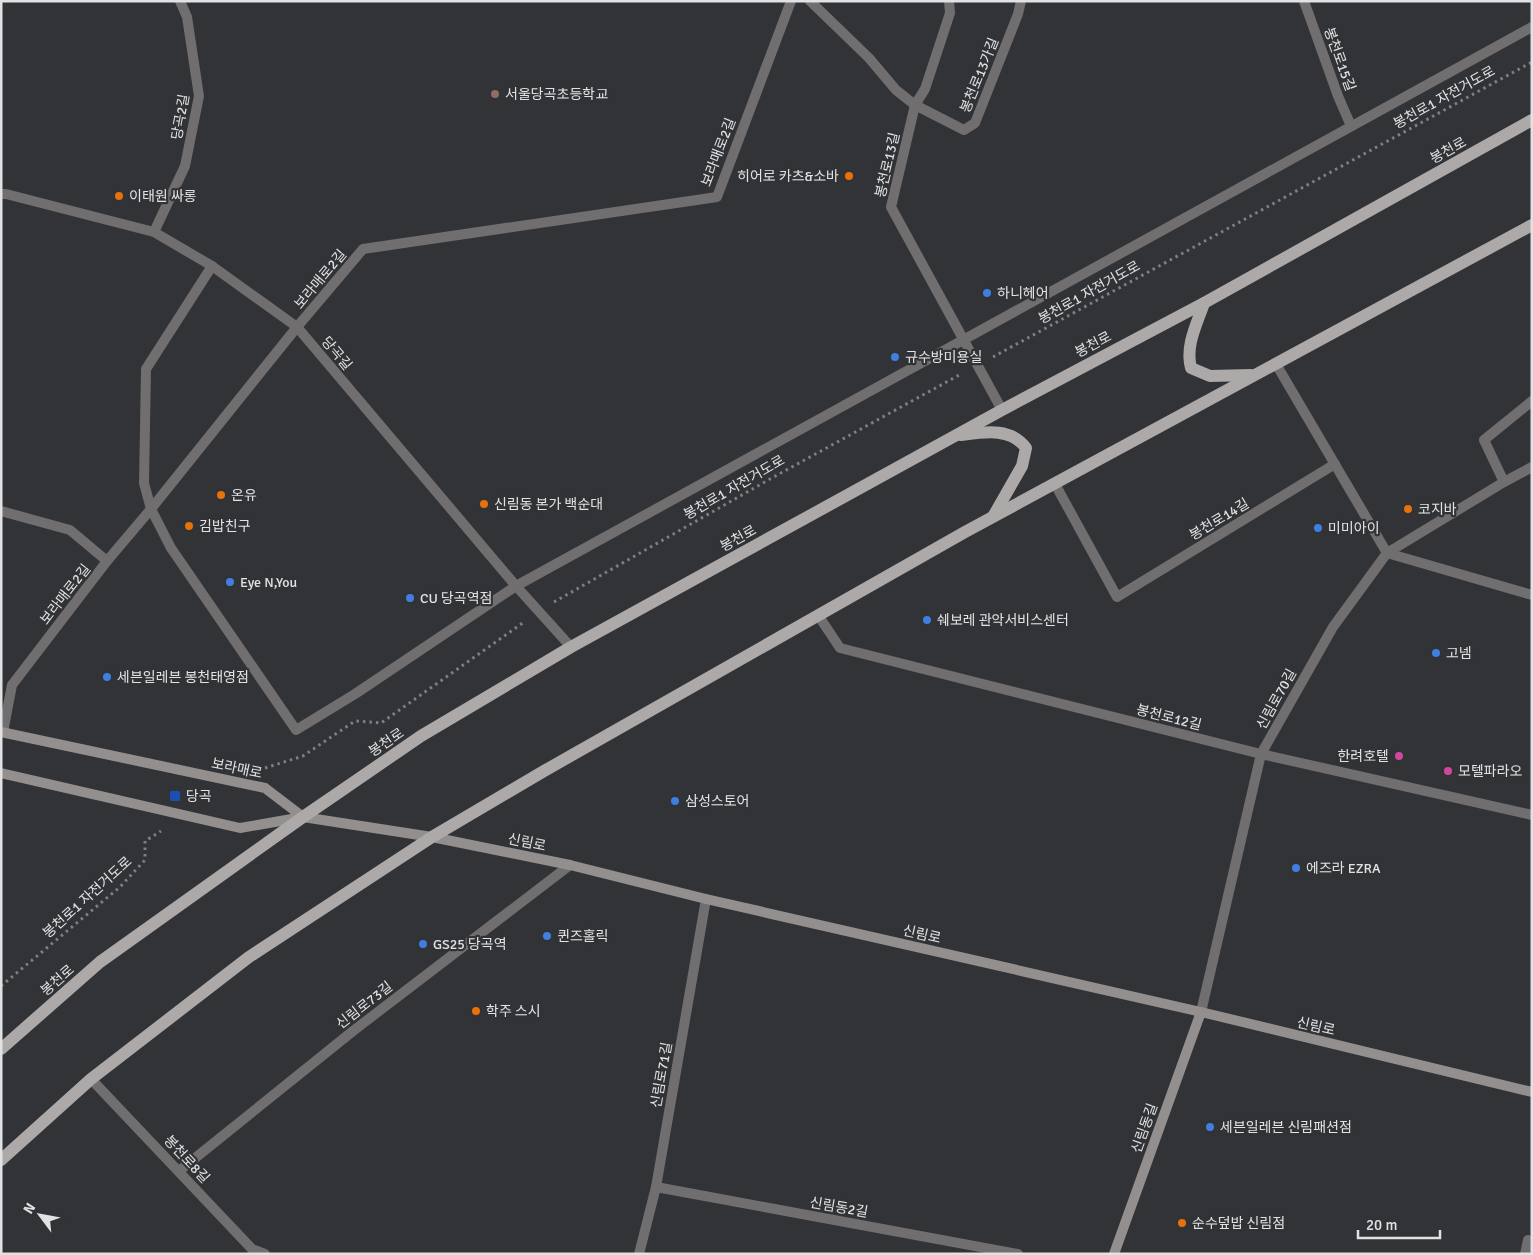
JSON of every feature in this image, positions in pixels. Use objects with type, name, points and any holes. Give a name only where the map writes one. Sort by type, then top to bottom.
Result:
[{"type":"main road","name":"봉천로","points":[[1,1049],[100,962],[303,817],[421,736],[571,647],[954,436],[1204,303],[1532,120]]},
{"type":"main road","points":[[1,1160],[91,1079],[249,957],[432,837],[544,771],[992,517],[1532,225]]},
{"type":"main road","points":[[1204,303],[1189,346],[1191,368],[1210,376],[1255,375]]},
{"type":"main road","points":[[954,436],[989,431],[1013,436],[1022,442],[1026,448],[1022,466],[992,517]]},
{"type":"main road","name":"보라매로","points":[[2,732],[265,788],[303,817]]},
{"type":"main road","points":[[1,773],[240,828],[303,817]]},
{"type":"main road","name":"신림로","points":[[303,817],[432,837],[570,865],[706,899],[1200,1012],[1532,1092]]},
{"type":"main road","name":"신림동길","points":[[1114,1254],[1200,1012]]},
{"type":"street","name":"당곡2길","points":[[154,232],[185,166],[200,96],[187,17],[180,1]]},
{"type":"street","name":"보라매로2길","points":[[2,732],[12,685],[107,561],[297,327],[363,249],[716,197],[791,1]]},
{"type":"street","points":[[810,1],[869,58],[896,90],[914,105]]},
{"type":"street","name":"봉천로13길","points":[[949,1],[950,13],[932,70],[925,89],[914,105],[891,207],[965,339],[1002,410]]},
{"type":"street","name":"봉천로13가길","points":[[914,105],[964,130],[975,123],[1018,14],[1021,1]]},
{"type":"street","name":"봉천로15길","points":[[1304,1],[1338,96],[1351,126]]},
{"type":"street","points":[[212,266],[146,369],[144,483],[151,509],[171,548],[296,730],[355,694],[516,586],[1532,27]]},
{"type":"street","name":"당곡길","points":[[1,194],[154,232],[212,266],[297,327],[516,586],[571,647]]},
{"type":"street","points":[[1276,364],[1386,553],[1532,595]]},
{"type":"street","points":[[1504,482],[1484,440],[1532,401]]},
{"type":"street","name":"봉천로14길","points":[[1055,484],[1117,597],[1335,464]]},
{"type":"street","name":"신림로70길","points":[[1200,1012],[1260,754],[1333,627],[1386,553],[1532,467]]},
{"type":"street","points":[[1,511],[70,530],[107,561]]},
{"type":"street","name":"봉천로12길","points":[[818,615],[840,648],[1260,754],[1532,815]]},
{"type":"street","name":"신림로73길","points":[[180,1171],[353,1031],[570,865]]},
{"type":"street","name":"신림로71길","points":[[639,1254],[656,1187],[706,899]]},
{"type":"street","name":"봉천로8길","points":[[91,1079],[180,1171],[249,1251],[265,1254]]},
{"type":"street","name":"신림동2길","points":[[656,1187],[1018,1254]]},
{"type":"street","points":[[1525,1254],[1528,1240],[1532,1241]]},
{"type":"path","name":"봉천로1 자전거도로","points":[[238,782],[264,768],[303,756],[355,721],[381,723],[539,611],[770,479],[1532,62]]},
{"type":"path","name":"봉천로1 자전거도로","points":[[1,986],[120,887],[145,860],[145,840],[186,815]]},
{"type":"place","name":"서울당곡초등학교","points":[[495,94]]},
{"type":"place","name":"히어로 카츠&소바","points":[[849,176]]},
{"type":"place","name":"이태원 싸롱","points":[[119,196]]},
{"type":"place","name":"하니헤어","points":[[987,293]]},
{"type":"place","name":"규수방미용실","points":[[895,357]]},
{"type":"place","name":"온유","points":[[221,495]]},
{"type":"place","name":"신림동 본가 백순대","points":[[484,504]]},
{"type":"place","name":"코지바","points":[[1408,509]]},
{"type":"place","name":"김밥친구","points":[[189,526]]},
{"type":"place","name":"미미아이","points":[[1318,528]]},
{"type":"place","name":"Eye N,You","points":[[230,582]]},
{"type":"place","name":"CU 당곡역점","points":[[410,598]]},
{"type":"place","name":"쉐보레 관악서비스센터","points":[[927,620]]},
{"type":"place","name":"고넴","points":[[1436,653]]},
{"type":"place","name":"세븐일레븐 봉천태영점","points":[[107,677]]},
{"type":"place","name":"한려호텔","points":[[1399,756]]},
{"type":"place","name":"모텔파라오","points":[[1448,771]]},
{"type":"place","name":"당곡","points":[[175,796]]},
{"type":"place","name":"삼성스토어","points":[[675,801]]},
{"type":"place","name":"에즈라 EZRA","points":[[1296,868]]},
{"type":"place","name":"퀸즈홀릭","points":[[547,936]]},
{"type":"place","name":"GS25 당곡역","points":[[423,944]]},
{"type":"place","name":"학주 스시","points":[[476,1011]]},
{"type":"place","name":"세븐일레븐 신림패션점","points":[[1210,1127]]},
{"type":"place","name":"순수덮밥 신림점","points":[[1182,1223]]}]
